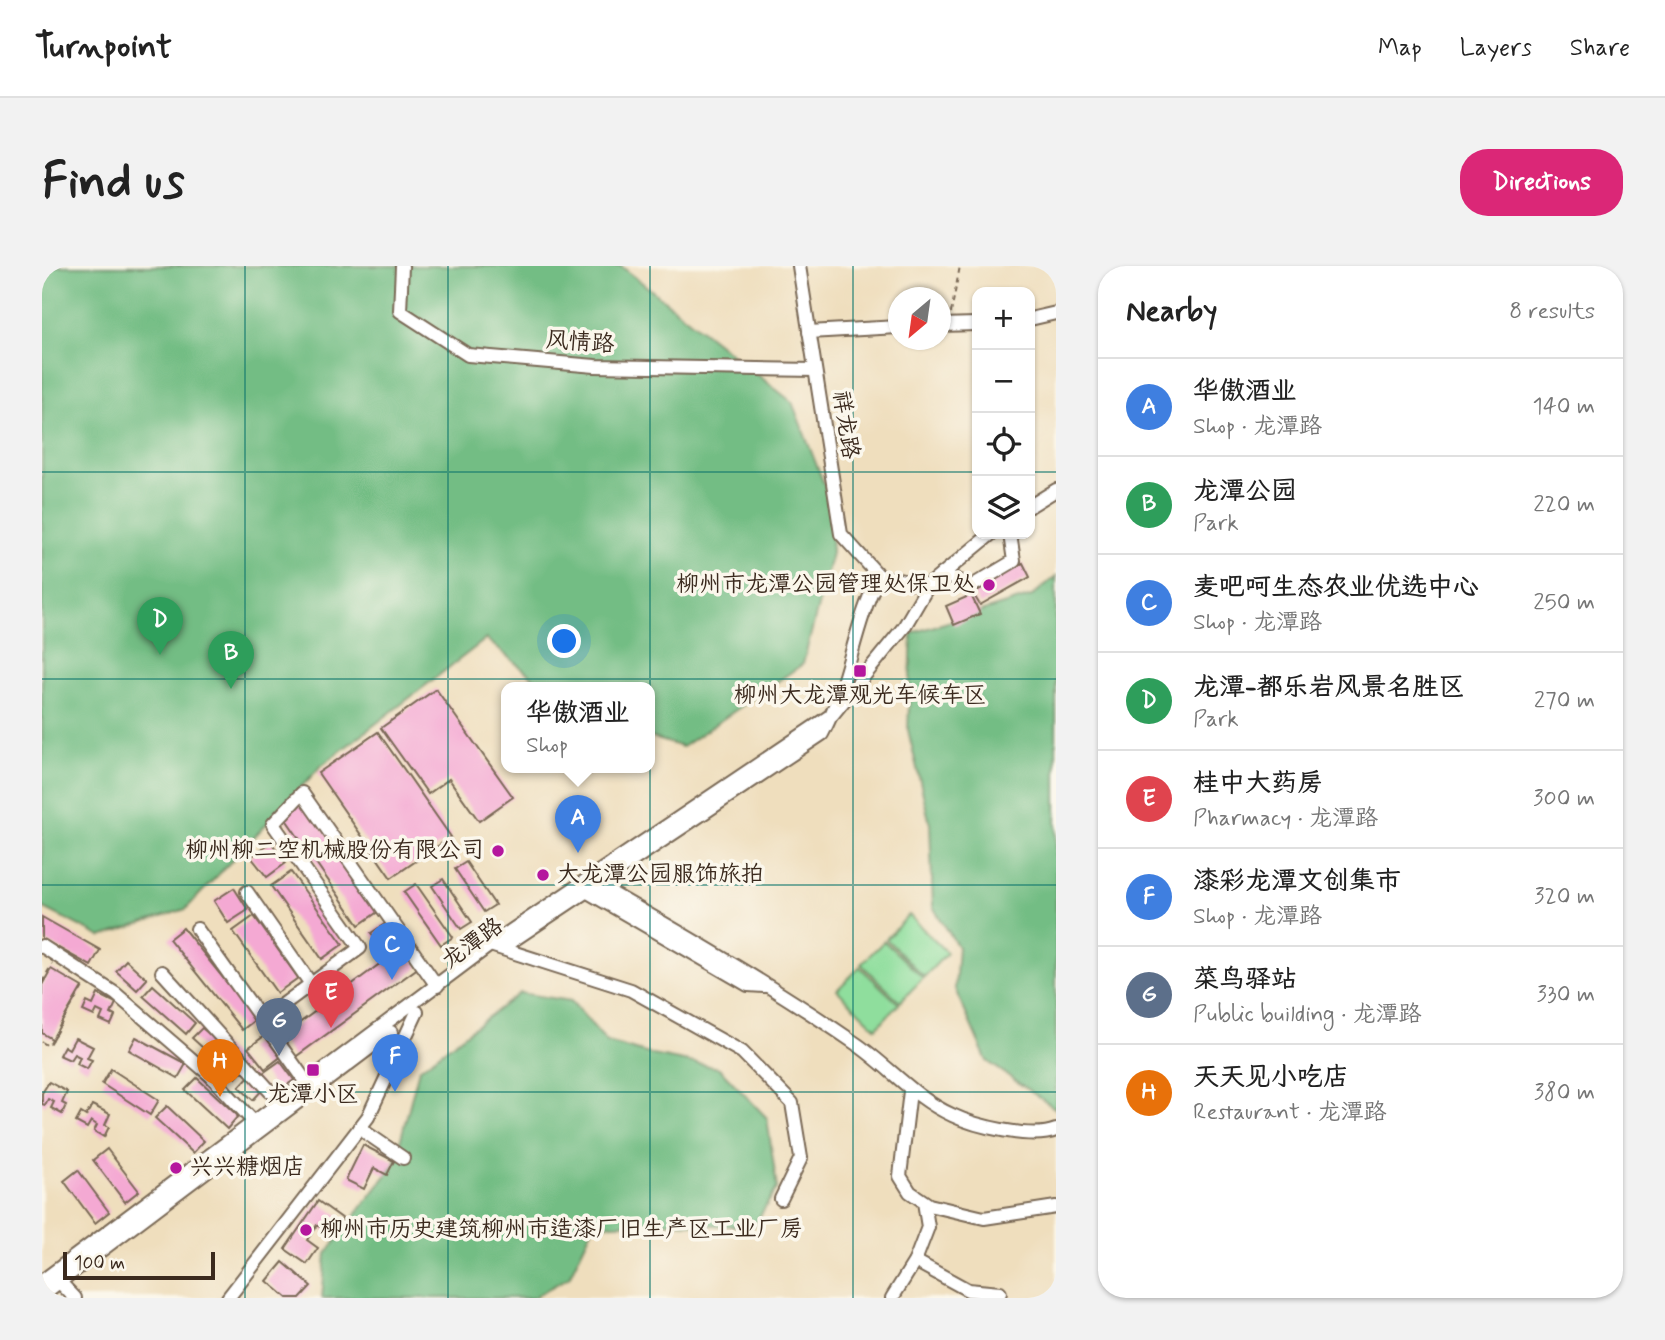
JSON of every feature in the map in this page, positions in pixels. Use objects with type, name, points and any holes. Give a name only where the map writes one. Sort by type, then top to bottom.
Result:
[{"type":"street","name":"风情路","points":[[402,266],[400,311],[468,355],[595,366],[815,370]]},
{"type":"street","name":"祥龙路","points":[[799,266],[841,534],[879,576]]},
{"type":"street","points":[[1035,318],[1056,313]]},
{"type":"street","points":[[951,325],[972,324]]},
{"type":"street","points":[[809,332],[888,328]]},
{"type":"street","points":[[1035,503],[1056,490]]},
{"type":"street","points":[[833,714],[904,627],[928,586],[985,539]]},
{"type":"street","points":[[942,574],[972,586],[1014,561],[1011,539]]},
{"type":"street","points":[[833,714],[866,601],[879,576],[928,586]]},
{"type":"street","name":"龙潭路","points":[[42,1295],[51,1279],[252,1121],[437,986],[620,862],[822,734],[833,714]]},
{"type":"street","points":[[262,1020],[360,948],[273,824],[302,793],[437,986]]},
{"type":"street","points":[[587,885],[768,986],[858,1044],[910,1091],[953,1116],[1006,1131],[1056,1130]]},
{"type":"street","points":[[247,891],[311,984]]},
{"type":"street","points":[[197,929],[307,1083]]},
{"type":"street","points":[[42,946],[116,994],[210,1075],[252,1121]]},
{"type":"street","points":[[495,947],[631,990],[741,1052],[792,1102],[801,1158],[781,1199]]},
{"type":"street","name":"龙潭路","points":[[51,1279],[416,1012],[495,947]]},
{"type":"street","points":[[162,972],[280,1102]]},
{"type":"street","points":[[229,1298],[368,1117],[416,1012]]},
{"type":"street","points":[[910,1091],[900,1176],[910,1192],[924,1202],[984,1218],[1056,1207]]},
{"type":"street","points":[[359,1128],[403,1158]]},
{"type":"street","points":[[892,1298],[915,1262],[928,1227],[924,1202]]},
{"type":"street","points":[[915,1262],[968,1290],[1000,1293]]},
{"type":"street","points":[[51,1279],[75,1298]]},
{"type":"path","points":[[951,301],[960,266]]},
{"type":"path","points":[[42,982],[57,956]]},
{"type":"path","points":[[42,1042],[48,1046],[89,977]]},
{"type":"green space","points":[[42,266],[621,266],[792,402],[829,497],[832,553],[803,664],[682,747],[655,739],[655,682],[539,682],[486,639],[321,766],[186,909],[101,937],[42,907]]},
{"type":"green space","points":[[1056,576],[1056,1109],[987,1061],[955,989],[958,947],[933,907],[930,824],[908,730],[912,633],[1032,596]]},
{"type":"green space","points":[[909,915],[947,953],[924,977],[886,939]]},
{"type":"green space","points":[[884,941],[923,978],[900,1002],[861,964]]},
{"type":"green space","points":[[860,967],[899,1004],[876,1028],[837,990]]},
{"type":"green space","points":[[520,993],[571,1001],[607,1042],[653,1055],[719,1068],[767,1118],[777,1188],[753,1227],[658,1222],[594,1225],[569,1277],[532,1298],[322,1298],[326,1254],[394,1165],[419,1069]]},
{"type":"building","points":[[1023,563],[1030,577],[980,605],[972,592]]},
{"type":"building","points":[[971,595],[980,614],[954,625],[946,606]]},
{"type":"building","points":[[436,689],[513,797],[479,821],[449,779],[428,794],[381,728]]},
{"type":"building","points":[[378,732],[451,837],[391,878],[318,773]]},
{"type":"building","points":[[304,801],[379,911],[359,925],[283,815]]},
{"type":"building","points":[[271,842],[286,863],[267,877],[251,857]]},
{"type":"building","points":[[466,862],[495,905],[484,912],[455,869]]},
{"type":"building","points":[[291,872],[343,944],[322,959],[271,886]]},
{"type":"building","points":[[443,879],[472,922],[461,929],[432,886]]},
{"type":"building","points":[[416,884],[453,937],[441,945],[404,892]]},
{"type":"building","points":[[234,888],[248,910],[228,923],[214,901]]},
{"type":"building","points":[[254,916],[298,978],[277,993],[233,931]]},
{"type":"building","points":[[42,917],[100,950],[91,966],[42,939]]},
{"type":"building","points":[[386,923],[419,967],[294,1058],[279,1038],[389,957],[371,933]]},
{"type":"building","points":[[183,928],[256,1019],[242,1030],[169,939]]},
{"type":"building","points":[[126,960],[147,979],[137,990],[116,971]]},
{"type":"building","points":[[51,969],[82,987],[52,1039],[42,1033],[42,985]]},
{"type":"building","points":[[153,985],[195,1023],[186,1034],[143,996]]},
{"type":"building","points":[[98,994],[116,1003],[111,1014],[115,1016],[111,1025],[100,1020],[103,1013],[97,1010],[94,1016],[83,1011],[87,1002],[93,1005]]},
{"type":"building","points":[[202,1028],[246,1067],[236,1078],[192,1038]]},
{"type":"building","points":[[267,1034],[283,1055],[265,1069],[248,1048]]},
{"type":"building","points":[[136,1037],[186,1064],[178,1078],[129,1050]]},
{"type":"building","points":[[75,1038],[93,1047],[87,1058],[92,1060],[87,1069],[77,1064],[80,1057],[74,1054],[70,1060],[59,1055],[64,1046],[69,1049]]},
{"type":"building","points":[[280,1061],[294,1080],[277,1092],[263,1073]]},
{"type":"building","points":[[111,1069],[159,1100],[150,1115],[102,1084]]},
{"type":"building","points":[[251,1074],[265,1087],[253,1100],[239,1087]]},
{"type":"building","points":[[197,1078],[238,1116],[227,1129],[185,1090]]},
{"type":"building","points":[[49,1082],[67,1092],[62,1103],[66,1105],[62,1114],[51,1108],[54,1102],[48,1099],[45,1105],[42,1104],[42,1093]]},
{"type":"building","points":[[92,1105],[110,1114],[105,1125],[109,1127],[104,1137],[94,1131],[97,1125],[91,1121],[87,1128],[76,1122],[81,1113],[86,1116]]},
{"type":"building","points":[[167,1106],[204,1141],[193,1153],[155,1118]]},
{"type":"building","name":"柳州市历史建筑柳州市造漆厂旧生产区工业厂房","points":[[363,1145],[394,1161],[387,1175],[374,1168],[364,1189],[346,1180]]},
{"type":"building","points":[[107,1149],[139,1191],[125,1202],[93,1160]]},
{"type":"building","points":[[78,1170],[109,1212],[95,1223],[64,1181]]},
{"type":"building","name":"柳州市历史建筑柳州市造漆厂旧生产区工业厂房","points":[[318,1201],[343,1219],[331,1235],[317,1225],[307,1240],[318,1248],[307,1264],[285,1249]]},
{"type":"building","name":"柳州市历史建筑柳州市造漆厂旧生产区工业厂房","points":[[283,1262],[311,1286],[300,1298],[287,1298],[267,1281]]},
{"type":"place","name":"柳州市龙潭公园管理处保卫处","points":[[989,585]]},
{"type":"place","name":"龙潭-都乐岩风景名胜区","points":[[160,655]]},
{"type":"place","name":"柳州大龙潭观光车候车区","points":[[860,671]]},
{"type":"place","name":"龙潭公园","points":[[231,689]]},
{"type":"place","name":"柳州柳二空机械股份有限公司","points":[[498,851]]},
{"type":"place","name":"华傲酒业","points":[[578,853]]},
{"type":"place","name":"大龙潭公园服饰旅拍","points":[[543,875]]},
{"type":"place","name":"麦吧呵生态农业优选中心","points":[[392,980]]},
{"type":"place","name":"桂中大药房","points":[[331,1028]]},
{"type":"place","name":"菜鸟驿站","points":[[279,1056]]},
{"type":"place","name":"龙潭小区","points":[[313,1070]]},
{"type":"place","name":"漆彩龙潭文创集市","points":[[395,1092]]},
{"type":"place","name":"天天见小吃店","points":[[220,1097]]},
{"type":"place","name":"兴兴糖烟店","points":[[176,1168]]},
{"type":"place","name":"柳州市历史建筑柳州市造漆厂旧生产区工业厂房","points":[[306,1230]]}]
